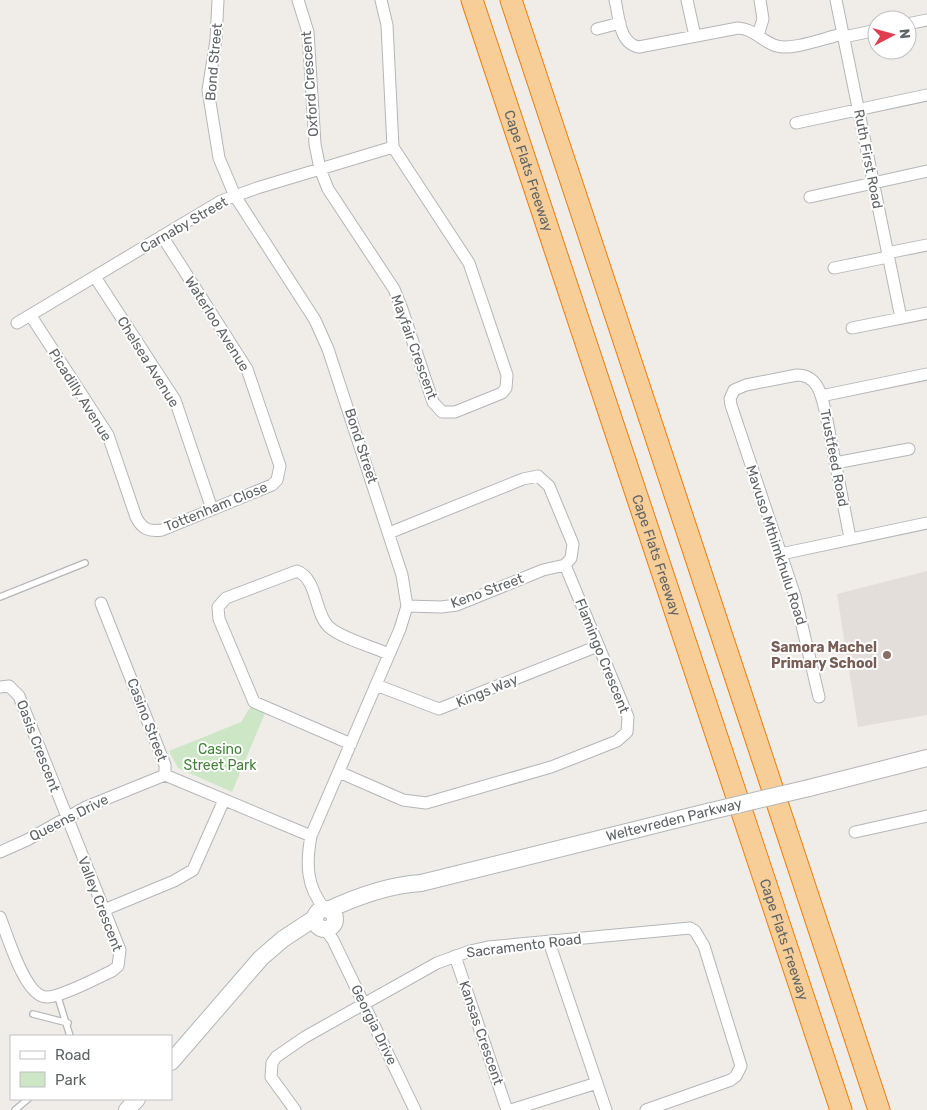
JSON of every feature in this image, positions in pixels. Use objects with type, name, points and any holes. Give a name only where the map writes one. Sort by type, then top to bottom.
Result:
[{"type":"highway","name":"Cape Flats Freeway","points":[[472,0],[841,1110]]},
{"type":"highway","points":[[511,0],[879,1110]]},
{"type":"street","name":"Bond Street","points":[[218,0],[216,40],[208,90],[219,158],[235,196],[322,333],[402,575],[406,606],[400,630],[310,836],[306,867],[325,919]]},
{"type":"street","name":"Oxford Crescent","points":[[298,0],[308,32],[315,144],[320,169]]},
{"type":"street","points":[[381,0],[387,25],[393,147]]},
{"type":"street","points":[[615,0],[625,37],[633,46],[647,46],[738,28],[747,29],[778,47],[867,31]]},
{"type":"street","points":[[687,0],[695,36]]},
{"type":"street","points":[[758,35],[763,19],[760,0]]},
{"type":"street","name":"Ruth First Road","points":[[836,0],[901,318]]},
{"type":"street","points":[[597,28],[620,23]]},
{"type":"street","points":[[796,123],[927,95]]},
{"type":"street","name":"Carnaby Street","points":[[16,323],[31,316],[203,211],[235,196],[393,147]]},
{"type":"street","name":"Mayfair Crescent","points":[[320,169],[328,189],[400,301],[433,402],[442,412],[455,412],[502,393],[506,388],[506,375],[469,263],[393,147]]},
{"type":"street","points":[[810,196],[927,171]]},
{"type":"street","name":"Waterloo Avenue","points":[[162,236],[247,369],[278,457],[280,474]]},
{"type":"street","points":[[834,268],[927,245]]},
{"type":"street","name":"Chelsea Avenue","points":[[95,277],[175,400],[212,509]]},
{"type":"street","points":[[852,328],[927,313]]},
{"type":"street","name":"Picadilly Avenue","points":[[31,316],[108,435],[136,518],[140,526],[147,530]]},
{"type":"street","points":[[822,396],[927,374]]},
{"type":"street","name":"Mavuso Mthimkhulu Road","points":[[813,380],[803,375],[797,375],[746,385],[734,390],[731,405],[800,614],[819,697]]},
{"type":"street","name":"Trustfeed Road","points":[[813,380],[822,396],[850,538]]},
{"type":"street","points":[[835,462],[908,449]]},
{"type":"street","name":"Tottenham Close","points":[[147,530],[162,530],[272,485],[280,474]]},
{"type":"street","points":[[389,533],[524,479],[538,476],[549,486],[573,544],[571,558],[565,564]]},
{"type":"street","points":[[781,554],[927,523]]},
{"type":"street","name":"Keno Street","points":[[406,606],[440,607],[457,605],[543,570],[565,564]]},
{"type":"street","name":"Flamingo Crescent","points":[[339,772],[403,800],[426,803],[551,767],[617,741],[627,732],[628,718],[565,564]]},
{"type":"street","points":[[351,744],[254,702],[219,619],[218,607],[226,598],[297,571],[307,578],[324,620],[331,629],[389,654]]},
{"type":"street","name":"Casino Street","points":[[101,603],[165,765],[165,774],[310,836]]},
{"type":"street","name":"Kings Way","points":[[376,685],[440,709],[598,646]]},
{"type":"street","name":"Oasis Crescent","points":[[0,688],[9,686],[19,696],[66,818]]},
{"type":"street","name":"Weltevreden Parkway","points":[[172,1061],[222,1002],[278,943],[374,891],[406,884],[421,883],[927,758]]},
{"type":"street","name":"Queens Drive","points":[[0,852],[86,807],[165,774]]},
{"type":"street","points":[[104,910],[174,881],[193,870],[224,800]]},
{"type":"street","points":[[854,832],[927,816]]},
{"type":"street","name":"Valley Crescent","points":[[0,917],[28,987],[38,996],[46,997],[57,994],[112,972],[118,966],[120,950],[66,818]]},
{"type":"street","name":"Georgia Drive","points":[[325,919],[414,1110]]},
{"type":"street","name":"Sacramento Road","points":[[295,1110],[271,1077],[272,1063],[300,1040],[421,971],[455,956],[488,947],[685,928],[695,931],[704,946],[739,1053],[740,1071],[731,1080],[646,1110]]},
{"type":"street","points":[[549,942],[606,1110]]},
{"type":"street","name":"Kansas Crescent","points":[[455,956],[507,1110]]},
{"type":"street","points":[[511,1110],[596,1082]]},
{"type":"street","points":[[127,1110],[136,1100]]},
{"type":"street","points":[[136,1110],[144,1100]]},
{"type":"lane","points":[[0,596],[85,563]]},
{"type":"lane","points":[[57,994],[68,1023],[70,1035]]},
{"type":"lane","points":[[33,1014],[68,1023]]},
{"type":"lane","points":[[15,1110],[27,1100]]},
{"type":"shaded area","name":"Samora Machel Primary School","points":[[927,571],[927,715],[858,727],[837,594]]},
{"type":"green space","name":"Casino Street Park","points":[[253,707],[265,713],[232,792],[178,768],[169,751],[241,722],[249,709]]},
{"type":"place","name":"Samora Machel Primary School","points":[[887,655]]}]
